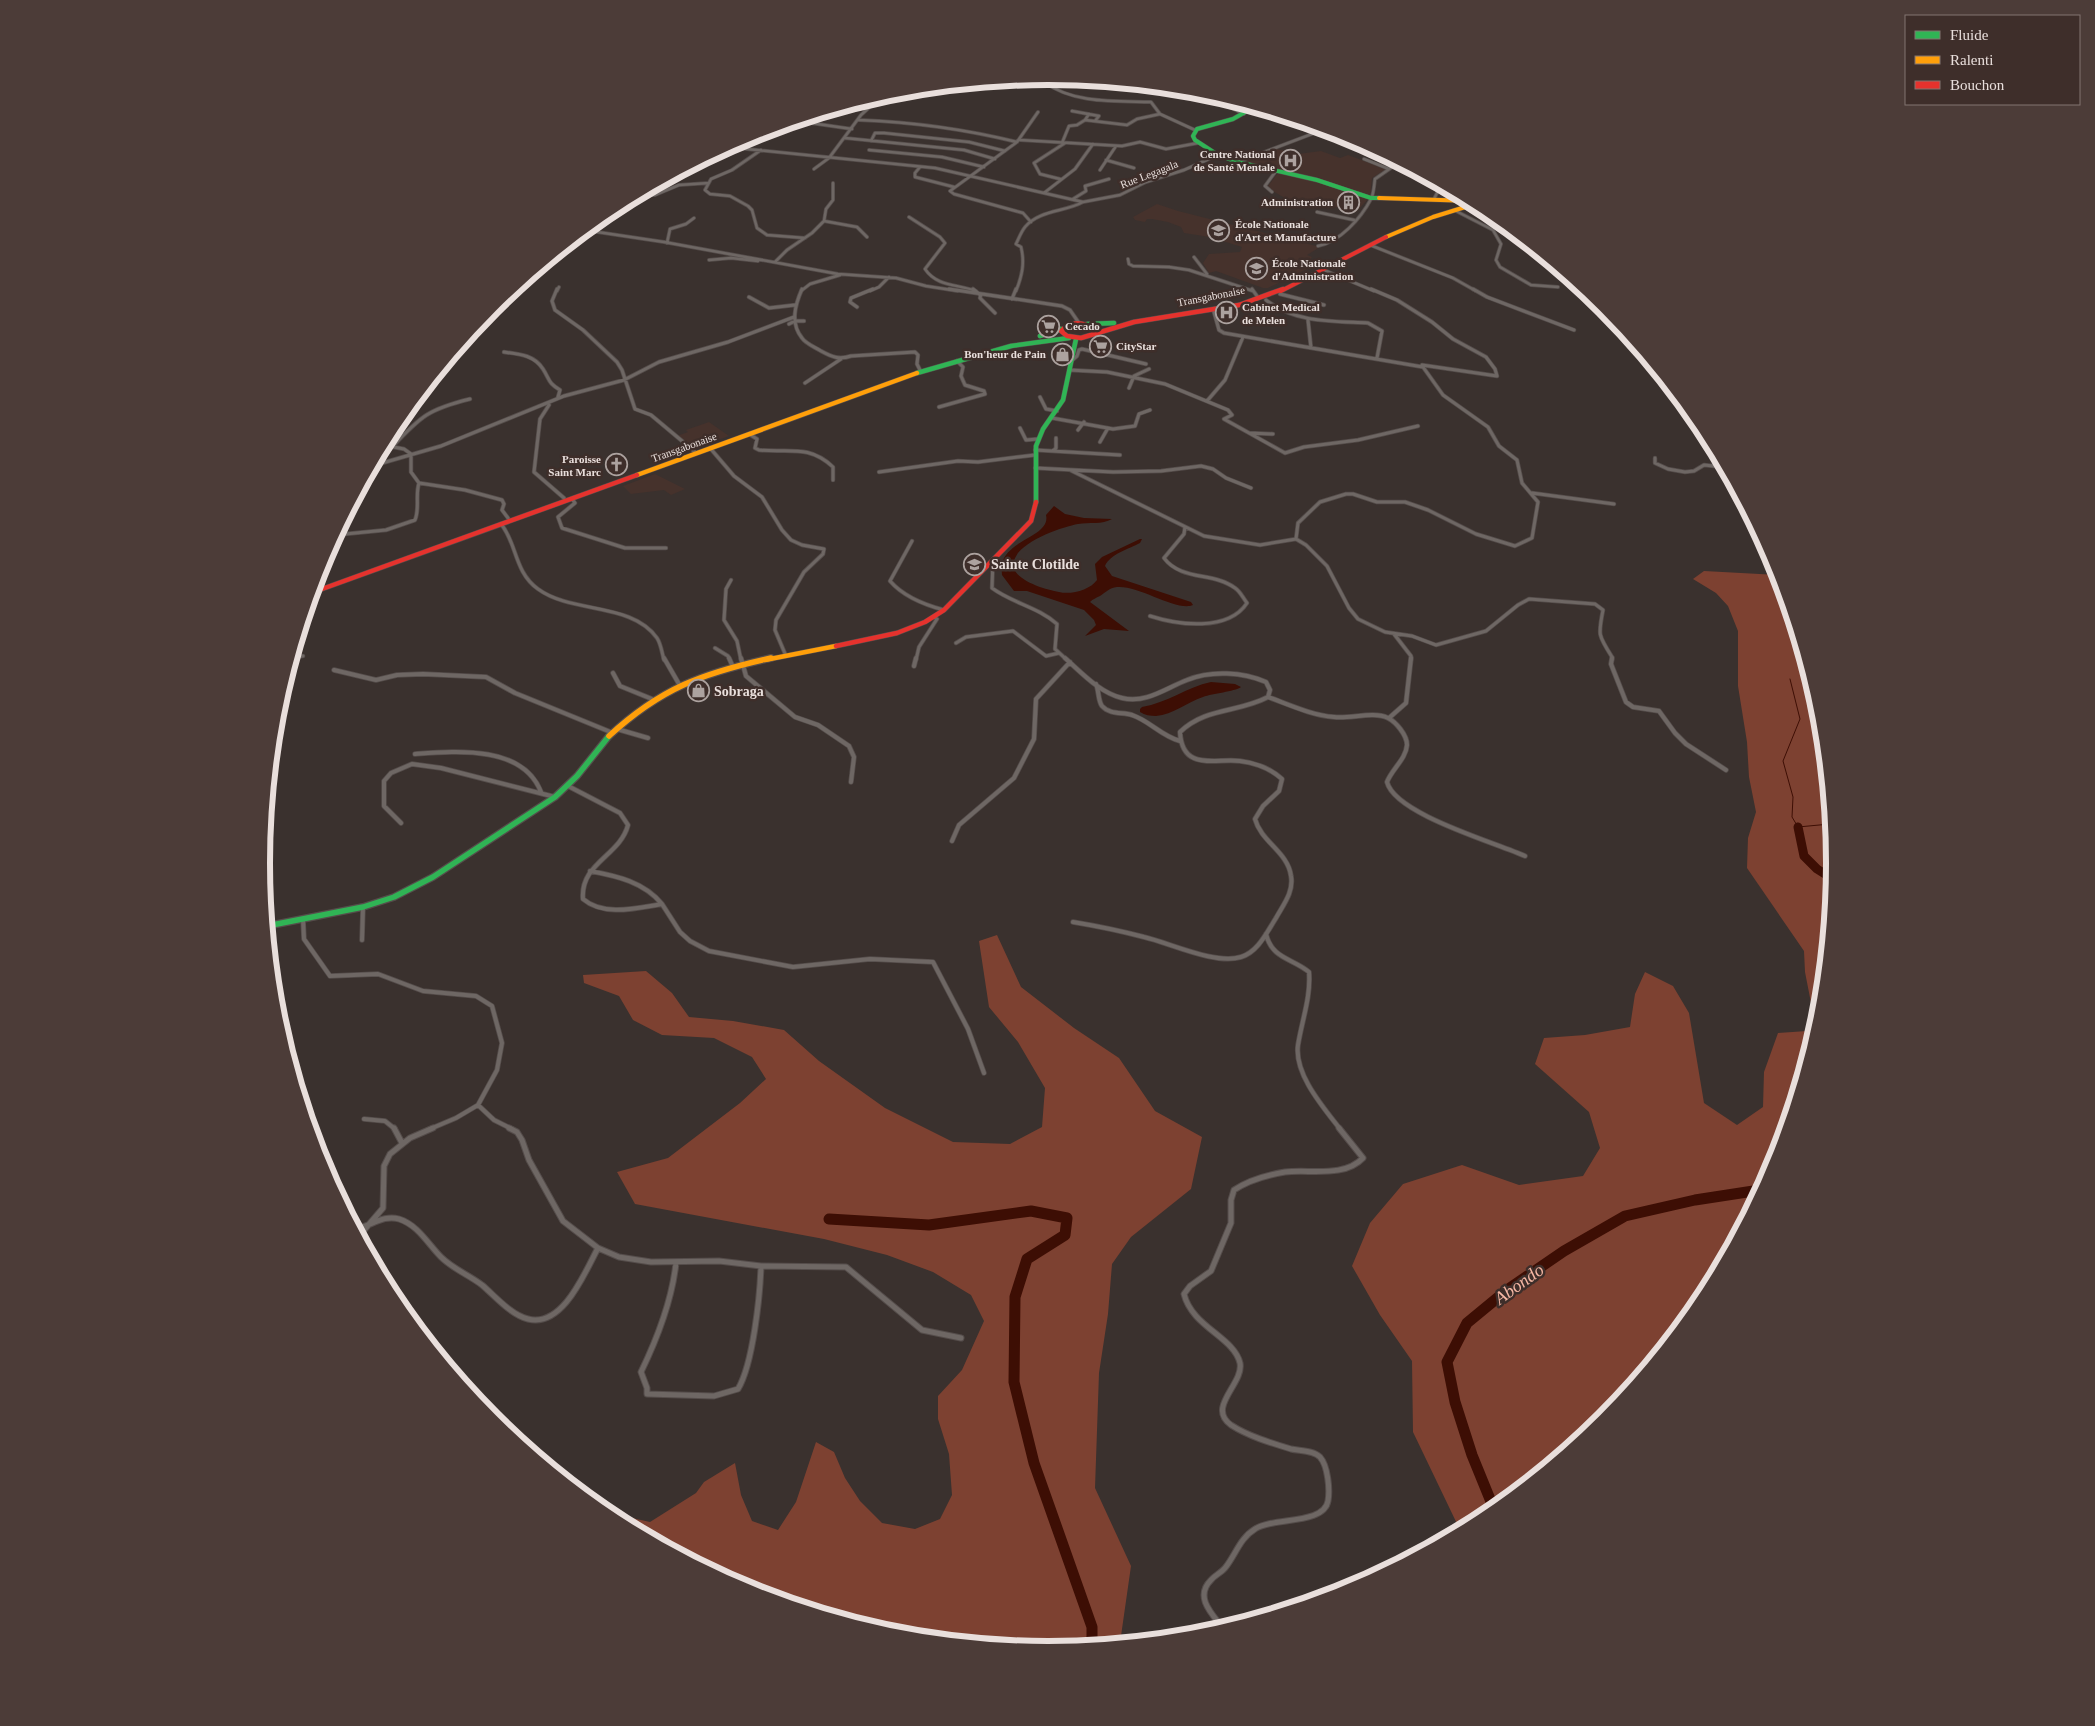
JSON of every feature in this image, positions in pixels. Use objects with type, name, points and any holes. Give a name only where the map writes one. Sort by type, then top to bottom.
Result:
[{"type":"main road","points":[[1247,112],[1233,119],[1195,130],[1193,136],[1198,143],[1218,155],[1238,162],[1316,180],[1371,198],[1457,201]]},
{"type":"main road","points":[[1449,201],[1453,209]]},
{"type":"main road","name":"Transgabonaise","points":[[320,590],[898,380],[957,361],[1041,340],[1086,338],[1116,326],[1207,311],[1248,302],[1287,288],[1406,227],[1463,205]]},
{"type":"main road","name":"Transgabonaise","points":[[321,586],[920,370],[1061,329],[1068,325],[1108,324],[1155,317],[1222,305],[1257,296],[1287,284],[1389,231],[1465,206]]},
{"type":"main road","points":[[1082,324],[1094,329],[1093,334]]},
{"type":"main road","points":[[1061,329],[1062,333],[1069,338]]},
{"type":"main road","points":[[272,925],[363,907],[394,897],[433,877],[555,797],[568,786],[615,731],[637,709],[679,684],[733,667],[897,632],[920,625],[944,610],[1031,521],[1037,498],[1035,453],[1038,440],[1063,400],[1076,339]]},
{"type":"street","points":[[1048,85],[1081,97],[1123,102],[1151,102],[1160,114],[1195,130]]},
{"type":"street","points":[[814,169],[829,158],[860,120],[861,115],[872,106]]},
{"type":"street","points":[[1233,108],[1244,114]]},
{"type":"street","points":[[1072,111],[1099,116],[1095,121]]},
{"type":"street","points":[[1031,222],[1023,214],[950,191],[1018,141],[1038,112]]},
{"type":"street","points":[[1060,179],[1042,176],[1034,168],[1034,163],[1064,143],[1069,126],[1077,125],[1085,120],[1089,114]]},
{"type":"street","points":[[1085,120],[1127,125],[1137,119],[1160,114]]},
{"type":"street","points":[[860,120],[894,121],[970,130],[1018,141],[1116,146],[1140,142],[1170,149],[1198,143]]},
{"type":"street","points":[[809,123],[852,129]]},
{"type":"street","points":[[871,141],[876,133],[884,133],[969,142],[1005,151]]},
{"type":"street","points":[[1238,162],[1315,133]]},
{"type":"street","points":[[845,138],[964,150],[995,159]]},
{"type":"street","points":[[1044,194],[1079,165],[1092,144]]},
{"type":"street","points":[[1100,170],[1116,146]]},
{"type":"street","points":[[741,148],[920,167],[972,176],[1082,202]]},
{"type":"street","points":[[761,150],[732,170],[711,179],[705,190],[707,193],[730,196],[748,206],[752,210],[760,231],[773,236],[805,238]]},
{"type":"street","points":[[869,150],[942,157],[984,167]]},
{"type":"street","name":"Rue Legagala","points":[[1082,202],[1120,195],[1146,182],[1189,168],[1218,155]]},
{"type":"street","points":[[1364,159],[1389,169]]},
{"type":"street","points":[[1106,160],[1134,168]]},
{"type":"street","points":[[1318,246],[1337,239],[1371,198],[1375,179],[1393,166]]},
{"type":"street","points":[[920,167],[915,173],[915,177],[954,187]]},
{"type":"street","points":[[1272,192],[1265,186],[1276,171]]},
{"type":"street","points":[[1072,200],[1086,191],[1084,187],[1087,185],[1109,179]]},
{"type":"street","points":[[642,199],[658,195],[662,191],[679,185],[709,183]]},
{"type":"street","points":[[775,262],[785,249],[815,232],[824,221],[824,214],[828,205],[833,200],[833,184]]},
{"type":"street","points":[[1434,199],[1439,190]]},
{"type":"street","points":[[1012,299],[1023,268],[1022,248],[1016,244],[1024,229],[1031,222],[1072,208],[1082,202]]},
{"type":"street","points":[[1453,209],[1495,234],[1501,244],[1496,260],[1500,267],[1531,285],[1558,287]]},
{"type":"street","points":[[1317,212],[1354,220]]},
{"type":"street","points":[[909,217],[945,243],[925,269],[930,276],[942,282],[973,289],[980,294],[980,298],[995,313]]},
{"type":"street","points":[[667,243],[670,229],[686,224],[694,218]]},
{"type":"street","points":[[824,221],[857,227],[867,237]]},
{"type":"street","points":[[594,232],[842,274],[889,277],[926,286],[1062,306],[1070,310],[1082,324]]},
{"type":"street","points":[[1370,245],[1453,278],[1488,297],[1574,330]]},
{"type":"street","points":[[1194,257],[1207,274]]},
{"type":"street","points":[[709,260],[733,258],[754,261],[763,260]]},
{"type":"street","points":[[1128,259],[1128,264],[1133,266],[1169,267],[1207,274],[1252,289],[1257,296]]},
{"type":"street","points":[[1214,312],[1219,330],[1243,337],[1497,376],[1495,369],[1486,357],[1452,339],[1432,322],[1397,300],[1324,270]]},
{"type":"street","points":[[842,274],[805,287],[799,294],[795,305],[795,319],[803,340],[825,354],[842,358],[910,351],[918,354],[917,364],[920,370]]},
{"type":"street","points":[[856,307],[850,302],[851,298],[879,287],[889,277]]},
{"type":"street","points":[[559,287],[552,298],[552,306],[612,356],[622,370],[635,409],[651,415],[694,451]]},
{"type":"street","points":[[1280,294],[1284,297],[1302,298],[1324,305]]},
{"type":"street","points":[[748,297],[770,308],[795,305]]},
{"type":"street","points":[[1266,300],[1276,308],[1308,320],[1352,322],[1376,326],[1382,331],[1377,358]]},
{"type":"street","points":[[789,324],[795,319]]},
{"type":"street","points":[[381,463],[441,446],[578,391],[624,380],[660,362],[728,342],[795,319],[804,321]]},
{"type":"street","points":[[1308,320],[1311,348]]},
{"type":"street","points":[[1208,401],[1217,394],[1223,385],[1243,337]]},
{"type":"street","points":[[1070,362],[1077,356],[1079,350],[1082,349],[1146,364]]},
{"type":"street","points":[[504,352],[527,356],[542,368],[550,384],[560,390],[560,396],[543,410],[538,420],[539,432],[534,472],[564,498]]},
{"type":"street","points":[[806,383],[842,358]]},
{"type":"street","points":[[939,407],[985,394],[984,391],[965,386],[961,376],[963,367],[957,361]]},
{"type":"street","points":[[1296,539],[1298,523],[1320,502],[1346,494],[1353,494],[1377,502],[1405,502],[1428,510],[1476,534],[1515,546],[1532,538],[1536,533],[1534,514],[1538,502],[1520,479],[1517,460],[1499,446],[1488,428],[1443,395],[1425,369],[1418,365]]},
{"type":"street","points":[[1129,388],[1134,376],[1149,368]]},
{"type":"street","points":[[1069,370],[1097,371],[1134,376],[1166,384],[1228,410],[1232,415],[1224,419],[1285,453],[1304,446],[1358,440],[1418,426]]},
{"type":"street","points":[[1040,397],[1046,409],[1057,411]]},
{"type":"street","points":[[411,454],[404,449],[393,446],[410,427],[426,414],[470,399]]},
{"type":"street","points":[[1052,418],[1119,429],[1135,426],[1139,414],[1150,410]]},
{"type":"street","points":[[1078,430],[1084,422]]},
{"type":"street","points":[[1020,428],[1026,440],[1038,440]]},
{"type":"street","points":[[1100,442],[1108,428]]},
{"type":"street","points":[[1249,433],[1273,434]]},
{"type":"street","points":[[749,434],[757,439],[755,448],[759,450],[794,450],[818,454],[833,467],[833,480]]},
{"type":"street","points":[[1053,451],[1056,448],[1056,438]]},
{"type":"street","points":[[710,448],[734,476],[762,497],[782,530],[792,540],[802,545],[824,549],[823,554],[804,572],[776,620],[775,630],[786,656]]},
{"type":"street","points":[[879,472],[952,462],[978,462],[1053,451],[1120,454]]},
{"type":"street","points":[[411,454],[411,472],[419,483],[465,490],[502,500],[504,504],[502,510],[508,518]]},
{"type":"street","points":[[1655,458],[1655,463],[1659,466],[1683,471],[1695,471],[1704,465],[1716,466]]},
{"type":"street","points":[[1035,468],[1154,471],[1201,466],[1213,469],[1226,478],[1250,488]]},
{"type":"street","points":[[1070,470],[1204,536],[1260,545],[1296,539],[1306,545],[1327,566],[1345,603],[1358,619],[1393,634],[1412,636],[1440,645],[1486,631],[1518,605],[1529,599],[1595,604],[1603,610],[1599,632],[1600,638],[1612,657],[1611,664],[1626,702],[1633,707],[1659,711],[1683,741],[1707,759],[1726,770]]},
{"type":"street","points":[[343,534],[380,532],[415,520],[418,506],[416,490],[419,483]]},
{"type":"street","points":[[1532,494],[1614,504]]},
{"type":"street","points":[[572,498],[575,503],[573,506],[558,517],[562,528],[625,548],[666,548]]},
{"type":"street","points":[[501,524],[510,537],[512,548],[528,579],[538,589],[572,603],[615,613],[644,627],[655,635],[665,663],[679,684]]},
{"type":"street","points":[[1150,616],[1169,622],[1200,623],[1224,619],[1245,608],[1247,602],[1234,587],[1178,570],[1166,562],[1164,558],[1166,554],[1184,534],[1185,526]]},
{"type":"street","points":[[912,541],[890,581],[895,587],[933,607],[944,610]]},
{"type":"street","points":[[992,559],[992,588],[1007,599],[1037,609],[1049,616],[1057,624],[1055,649],[1115,696],[1127,699],[1140,699],[1193,678],[1211,675],[1245,676],[1266,682],[1270,690],[1268,697],[1259,703],[1223,709],[1192,721],[1180,732],[1180,741]]},
{"type":"street","points":[[731,580],[726,589],[724,620],[737,641],[746,676],[794,717],[818,725],[849,746],[854,757],[851,782]]},
{"type":"street","points":[[914,666],[919,647],[936,619],[934,617]]},
{"type":"street","points":[[956,642],[966,637],[1013,631],[1046,656],[1059,653]]},
{"type":"street","points":[[1389,718],[1406,703],[1411,656],[1393,634]]},
{"type":"street","points":[[714,648],[728,656],[733,667]]},
{"type":"street","points":[[298,656],[303,656]]},
{"type":"street","points":[[952,840],[959,825],[1014,778],[1034,739],[1036,699],[1070,662]]},
{"type":"street","points":[[334,670],[376,680],[396,675],[423,674],[486,677],[515,693],[615,731],[648,738]]},
{"type":"street","points":[[613,673],[620,686],[652,699]]},
{"type":"street","points":[[1073,922],[1144,936],[1216,957],[1241,957],[1254,948],[1266,934],[1293,882],[1292,874],[1280,855],[1259,830],[1255,819],[1264,803],[1280,791],[1283,785],[1282,779],[1272,770],[1238,760],[1204,762],[1193,756],[1180,741],[1161,736],[1131,715],[1109,711],[1104,708],[1101,704],[1096,683]]},
{"type":"street","points":[[1268,697],[1330,717],[1381,716],[1389,718],[1402,731],[1408,745],[1406,752],[1389,775],[1388,788],[1394,795],[1410,807],[1437,821],[1525,856]]},
{"type":"street","points":[[415,754],[474,753],[508,760],[534,778],[541,792]]},
{"type":"street","points":[[401,823],[384,806],[384,781],[391,773],[412,764],[441,768],[555,797]]},
{"type":"street","points":[[568,786],[610,807],[620,813],[628,822],[628,830],[623,838],[590,871],[581,891],[581,898],[592,906],[602,908],[640,908],[662,904]]},
{"type":"street","points":[[590,871],[619,876],[653,893],[680,932],[690,941],[709,950],[793,967],[870,959],[933,962],[968,1028],[984,1073]]},
{"type":"street","points":[[362,940],[363,907]]},
{"type":"street","points":[[303,919],[304,939],[330,976],[378,974],[423,991],[476,996],[492,1006],[502,1043],[497,1070],[478,1104],[456,1118],[402,1143],[390,1154],[384,1166],[383,1208],[364,1229]]},
{"type":"street","points":[[1218,1621],[1203,1602],[1203,1590],[1208,1582],[1225,1567],[1243,1538],[1268,1522],[1312,1517],[1324,1509],[1329,1498],[1322,1461],[1318,1456],[1278,1445],[1227,1421],[1224,1404],[1240,1370],[1240,1363],[1228,1347],[1196,1316],[1187,1304],[1184,1294],[1190,1286],[1210,1271],[1231,1222],[1231,1200],[1234,1190],[1261,1178],[1286,1172],[1347,1168],[1358,1164],[1362,1158],[1318,1101],[1298,1062],[1298,1046],[1310,986],[1308,972],[1302,966],[1276,954],[1269,946],[1266,934]]},
{"type":"street","points":[[478,1104],[494,1120],[517,1132],[529,1160],[563,1221],[598,1248],[619,1257],[640,1261],[676,1263],[719,1261],[761,1266],[846,1267],[922,1330],[961,1338]]},
{"type":"street","points":[[364,1119],[385,1121],[392,1124],[402,1143]]},
{"type":"street","points":[[364,1229],[375,1222],[388,1218],[399,1219],[408,1223],[442,1258],[480,1283],[498,1300],[528,1319],[536,1320],[548,1317],[572,1297],[580,1278],[598,1248]]},
{"type":"street","points":[[676,1263],[674,1282],[650,1353],[641,1372],[647,1388],[647,1394],[714,1396],[727,1393],[740,1386],[755,1328],[761,1266]]},
{"type":"shaded area","points":[[1277,149],[1298,154],[1321,151],[1340,158],[1348,155],[1386,169],[1372,178],[1370,197],[1356,212],[1331,206],[1308,204],[1285,198],[1271,190],[1268,186],[1278,173],[1243,162]]},
{"type":"shaded area","points":[[1157,204],[1320,247],[1307,255],[1312,257],[1306,265],[1309,268],[1268,288],[1263,288],[1216,271],[1209,273],[1203,263],[1209,254],[1240,252],[1242,247],[1210,237],[1184,233],[1181,227],[1168,222],[1147,219],[1145,222],[1135,220],[1133,217]]},
{"type":"shaded area","points":[[709,422],[729,436],[693,449],[677,436],[688,432],[686,430]]},
{"type":"shaded area","points":[[655,474],[685,489],[671,495],[664,490],[631,494],[623,486]]},
{"type":"shaded area","points":[[1054,506],[1065,514],[1084,518],[1112,519],[1104,522],[1082,523],[1070,526],[1037,538],[1019,552],[1014,560],[1014,568],[1020,577],[1053,591],[1069,593],[1080,591],[1090,587],[1097,580],[1095,564],[1102,557],[1142,539],[1140,543],[1115,555],[1107,562],[1105,566],[1112,576],[1191,602],[1193,605],[1177,605],[1126,587],[1117,587],[1108,590],[1090,602],[1129,631],[1104,629],[1085,636],[1096,625],[1094,620],[1084,610],[1027,591],[1014,591],[1002,575],[1002,563],[1006,555],[1013,548],[1042,528],[1046,522],[1046,515]]},
{"type":"shaded area","points":[[1704,571],[1770,575],[1799,662],[1811,711],[1819,761],[1826,863],[1819,965],[1811,1015],[1799,1064],[1784,1113],[1766,1161],[1745,1207],[1721,1252],[1665,1337],[1598,1413],[1560,1448],[1521,1480],[1457,1524],[1413,1432],[1412,1361],[1380,1315],[1352,1266],[1370,1223],[1403,1184],[1462,1165],[1519,1185],[1583,1176],[1600,1148],[1589,1112],[1535,1064],[1544,1038],[1585,1035],[1630,1027],[1635,994],[1645,972],[1673,986],[1689,1013],[1704,1103],[1737,1125],[1763,1107],[1764,1072],[1778,1033],[1807,1031],[1812,1008],[1805,972],[1804,951],[1747,868],[1748,838],[1756,812],[1749,777],[1747,742],[1738,686],[1738,631],[1728,606],[1716,593],[1693,579]]},
{"type":"shaded area","points":[[1211,682],[1235,684],[1241,687],[1203,697],[1162,715],[1150,716],[1140,712],[1142,707]]},
{"type":"shaded area","points":[[997,935],[1021,987],[1074,1028],[1119,1058],[1155,1111],[1202,1137],[1191,1189],[1131,1237],[1112,1264],[1108,1314],[1099,1373],[1095,1488],[1131,1566],[1121,1637],[1048,1641],[997,1639],[946,1634],[896,1626],[846,1614],[797,1600],[750,1582],[703,1561],[658,1537],[625,1517],[650,1522],[696,1493],[704,1482],[735,1463],[741,1495],[752,1521],[778,1530],[796,1502],[816,1442],[834,1452],[845,1478],[860,1501],[882,1523],[915,1529],[940,1519],[952,1495],[949,1454],[938,1419],[938,1396],[962,1370],[984,1321],[971,1295],[933,1272],[887,1255],[824,1239],[635,1204],[617,1172],[668,1158],[740,1103],[766,1079],[752,1057],[714,1038],[662,1035],[633,1020],[619,996],[584,983],[583,975],[646,971],[672,993],[689,1017],[733,1021],[784,1030],[819,1061],[885,1108],[953,1142],[1010,1144],[1042,1127],[1045,1088],[1018,1042],[989,1007],[979,941]]},
{"type":"waterway","points":[[1790,679],[1800,719],[1783,761],[1793,797],[1792,817],[1798,827],[1824,825]]},
{"type":"waterway","name":"Abondo","points":[[1798,827],[1804,856],[1826,874]]},
{"type":"waterway","name":"Abondo","points":[[1491,1502],[1472,1455],[1455,1402],[1447,1362],[1467,1323],[1507,1290],[1564,1251],[1625,1216],[1695,1200],[1752,1191]]},
{"type":"waterway","points":[[829,1219],[929,1225],[1031,1211],[1067,1218],[1065,1235],[1027,1259],[1015,1297],[1014,1382],[1034,1463],[1092,1627],[1092,1639]]},
{"type":"traffic: fast","points":[[1246,111],[1233,119],[1197,129],[1193,136],[1195,140],[1218,155],[1238,162],[1317,180],[1371,198],[1379,198]]},
{"type":"traffic: fast","points":[[1087,324],[1114,323]]},
{"type":"traffic: fast","points":[[1040,336],[1061,329]]},
{"type":"traffic: fast","points":[[917,373],[1011,346],[1069,338]]},
{"type":"traffic: fast","points":[[1036,502],[1036,446],[1043,429],[1063,400],[1076,339]]},
{"type":"traffic: fast","points":[[272,925],[363,907],[394,897],[433,877],[555,797],[577,776],[609,736]]},
{"type":"traffic: slow","points":[[1379,198],[1455,200]]},
{"type":"traffic: slow","points":[[1386,237],[1433,217],[1466,207]]},
{"type":"traffic: slow","points":[[637,475],[917,373]]},
{"type":"traffic: slow","points":[[609,736],[632,714],[658,697],[685,683],[744,664],[836,646]]},
{"type":"traffic: jam","points":[[1093,334],[1094,329],[1082,323],[1073,323],[1061,331],[1067,336],[1081,338],[1088,336],[1117,326],[1239,305],[1290,287],[1386,237]]},
{"type":"traffic: jam","points":[[320,590],[637,475]]},
{"type":"traffic: jam","points":[[836,646],[897,633],[925,622],[944,610],[1031,521],[1036,502]]},
{"type":"place","name":"Centre National de Santé Mentale","points":[[1291,160]]},
{"type":"place","name":"Administration","points":[[1349,202]]},
{"type":"place","name":"École Nationale d'Art et Manufacture","points":[[1219,230]]},
{"type":"place","name":"École Nationale d'Administration","points":[[1256,269]]},
{"type":"place","name":"Cabinet Medical de Melen","points":[[1226,313]]},
{"type":"place","name":"Cecado","points":[[1049,326]]},
{"type":"place","name":"CityStar","points":[[1100,346]]},
{"type":"place","name":"Bon'heur de Pain","points":[[1062,354]]},
{"type":"place","name":"Paroisse Saint Marc","points":[[617,465]]},
{"type":"place","name":"Sainte Clotilde","points":[[975,564]]},
{"type":"place","name":"Sobraga","points":[[698,691]]}]
